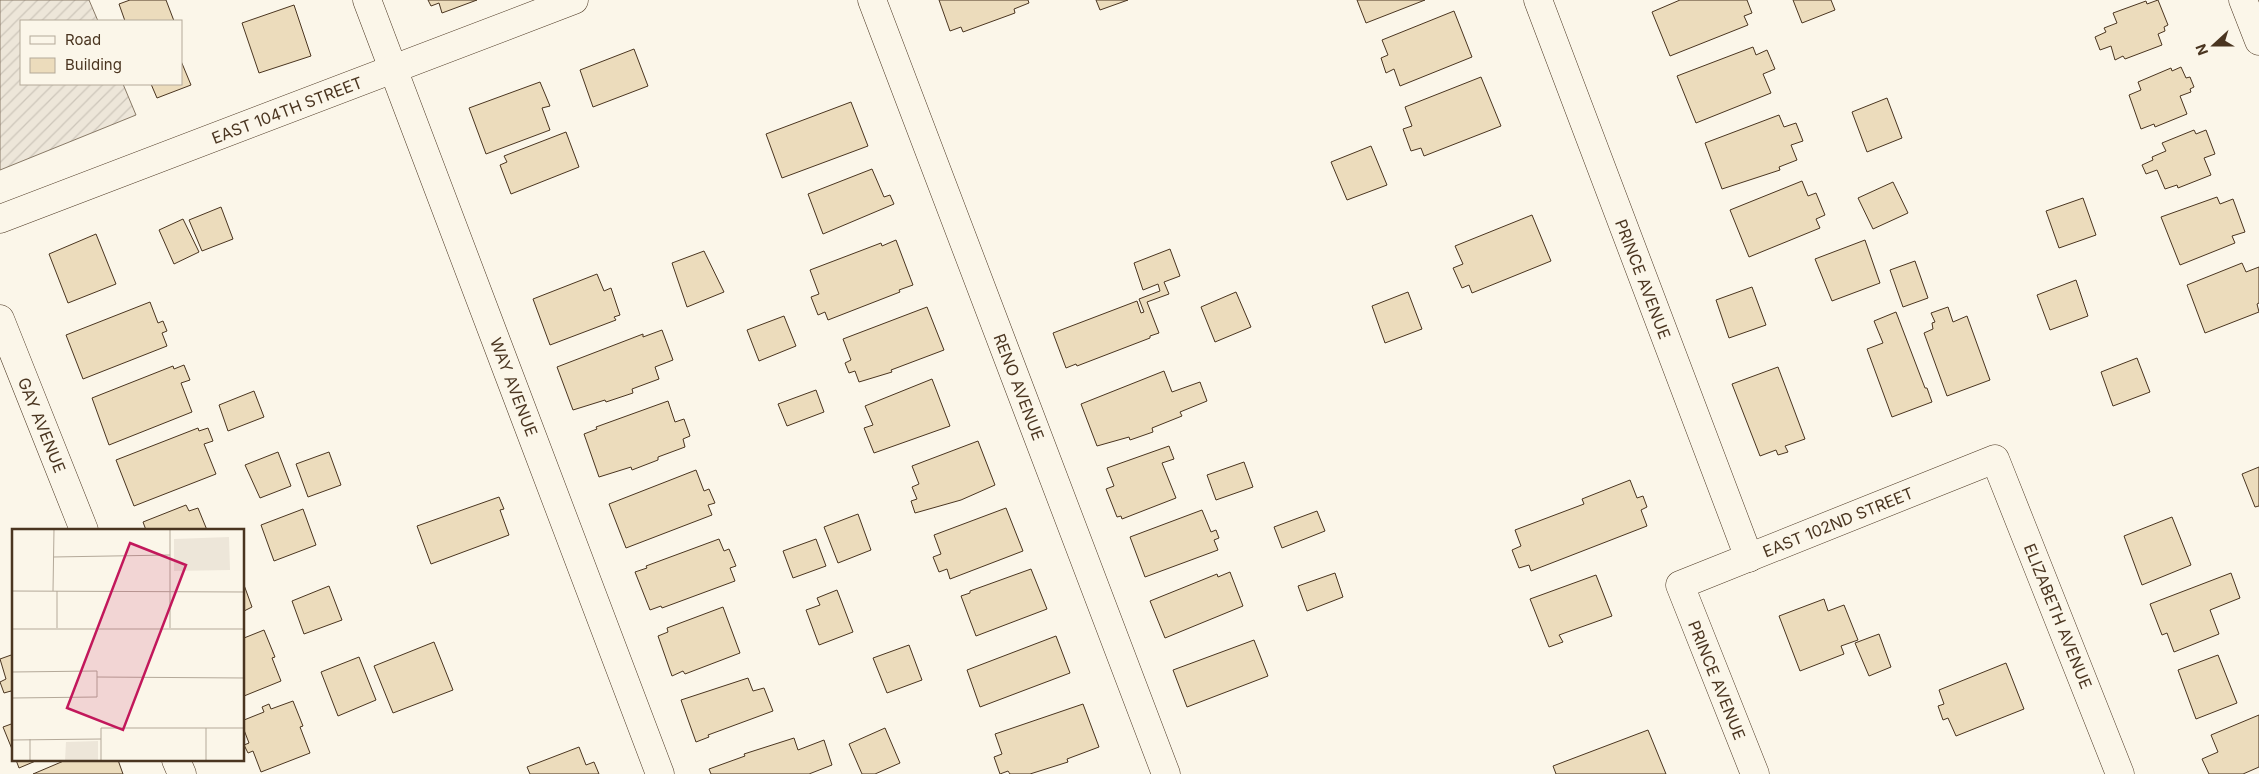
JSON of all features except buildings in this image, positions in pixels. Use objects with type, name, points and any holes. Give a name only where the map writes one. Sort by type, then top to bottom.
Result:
[{"type":"street","name":"WAY AVENUE","points":[[367,0],[660,774]]},
{"type":"street","name":"EAST 104TH STREET","points":[[0,219],[574,0]]},
{"type":"street","name":"RENO AVENUE","points":[[872,0],[1166,774]]},
{"type":"street","name":"PRINCE AVENUE","points":[[1538,0],[1749,558]]},
{"type":"street","points":[[2243,0],[2259,41]]},
{"type":"street","name":"GAY AVENUE","points":[[0,319],[84,529]]},
{"type":"street","name":"EAST 102ND STREET","points":[[1680,585],[1995,459]]},
{"type":"street","name":"ELIZABETH AVENUE","points":[[1995,459],[2120,774]]},
{"type":"street","name":"PRINCE AVENUE","points":[[1680,585],[1755,774]]},
{"type":"street","points":[[177,762],[182,774]]},
{"type":"shaded area","points":[[0,0],[89,0],[98,20],[20,20],[20,85],[123,85],[136,115],[0,170]]}]
